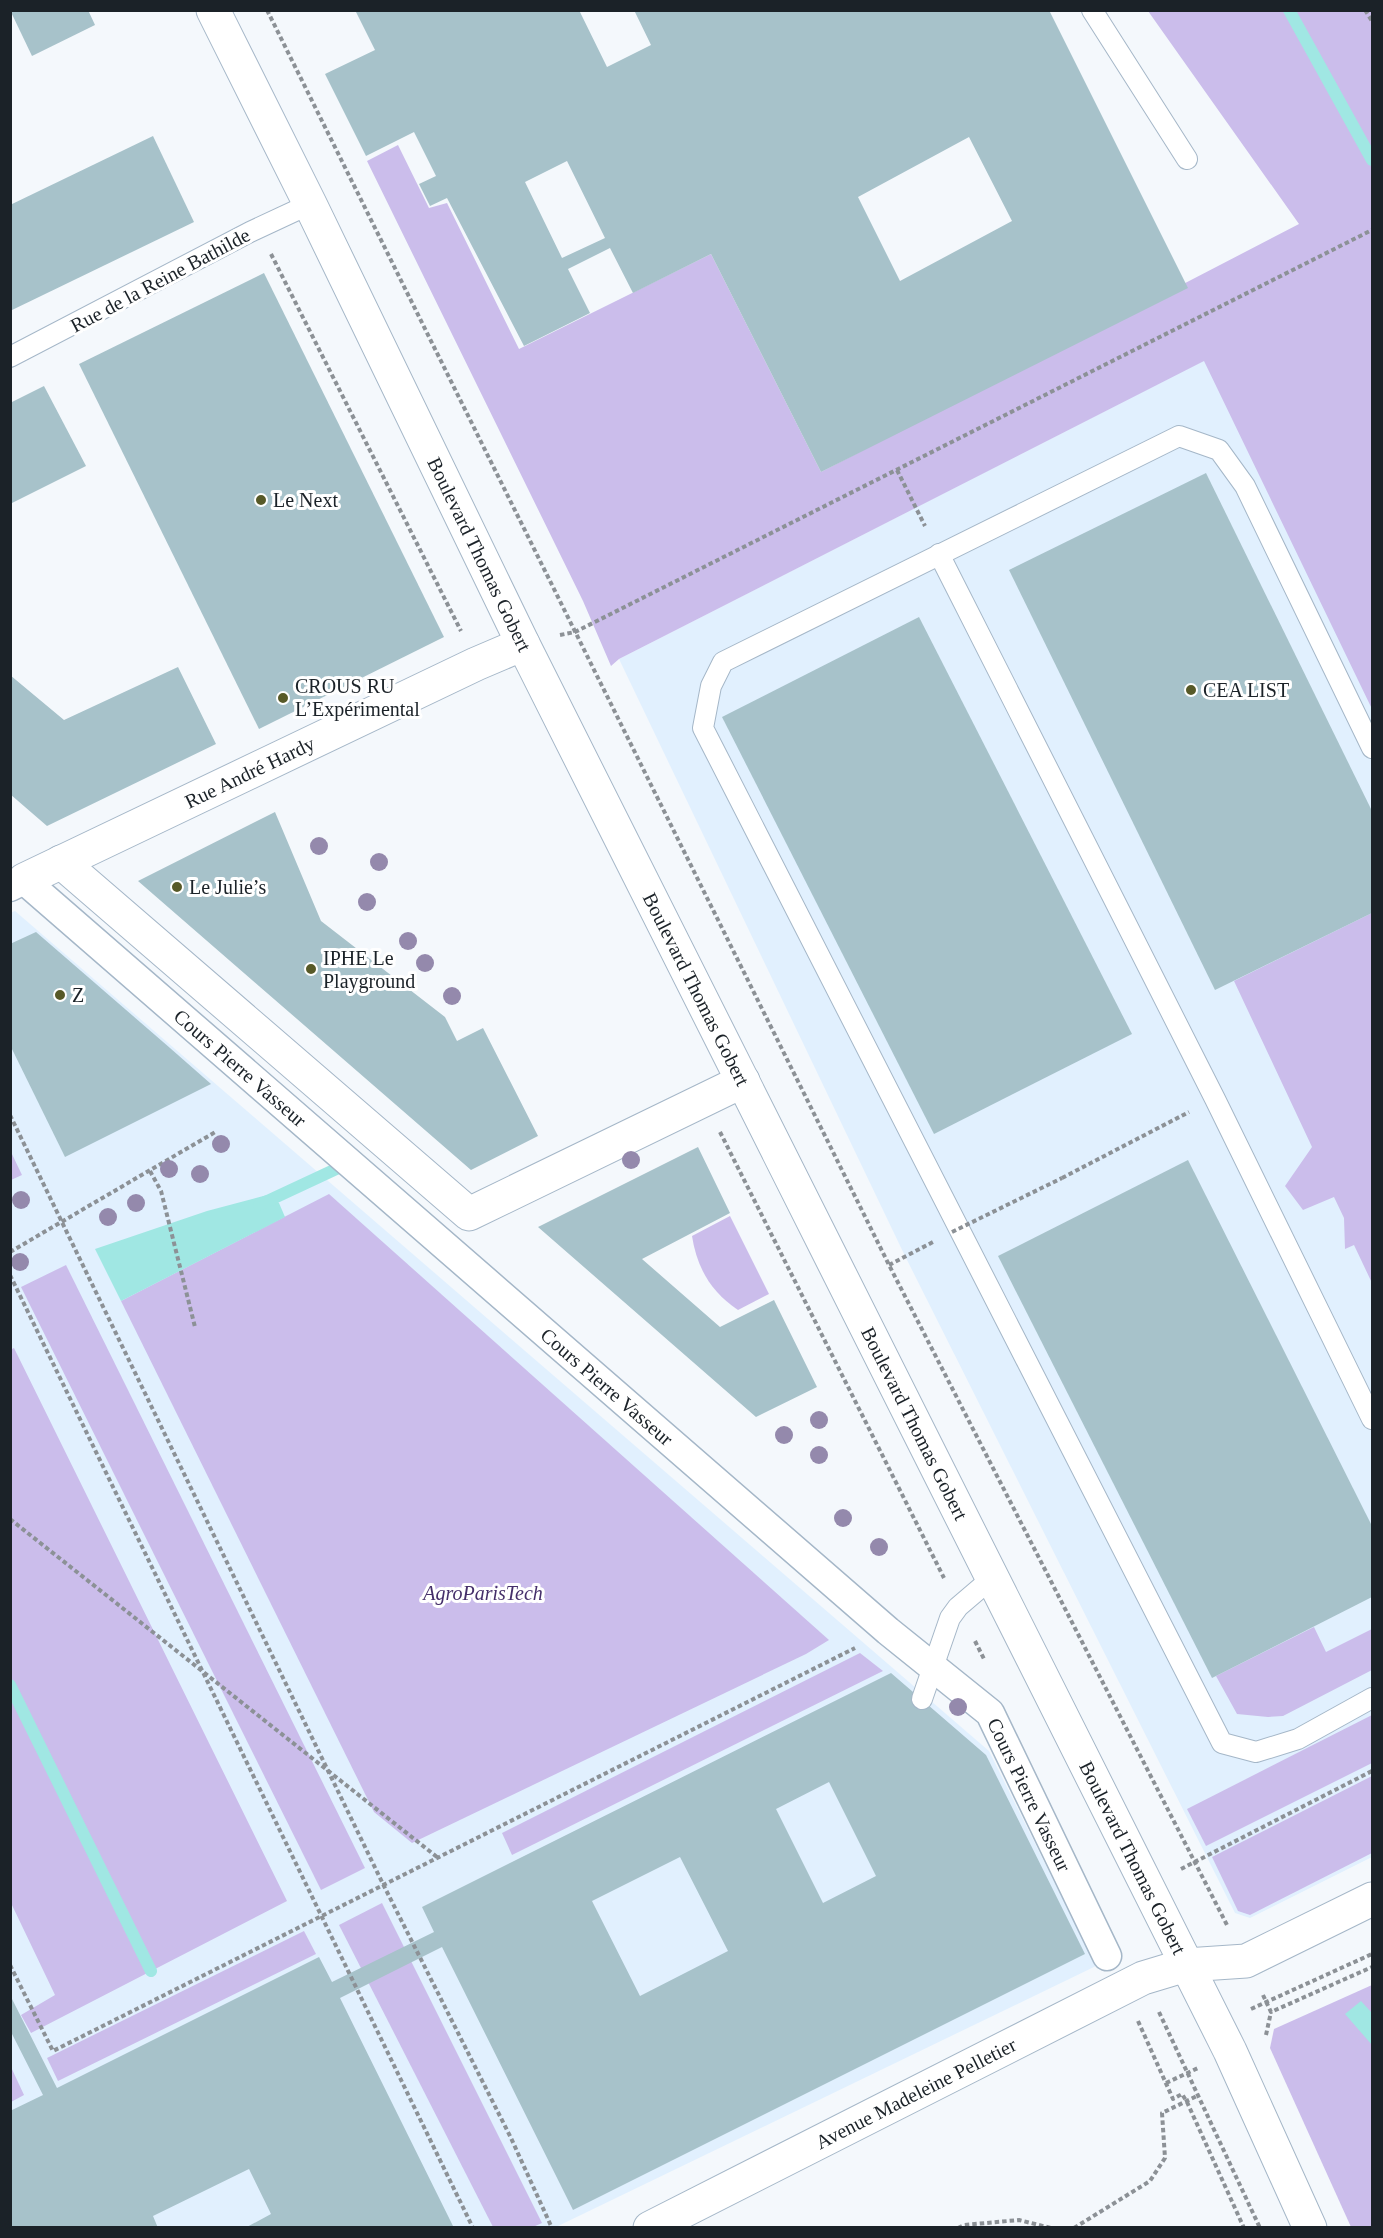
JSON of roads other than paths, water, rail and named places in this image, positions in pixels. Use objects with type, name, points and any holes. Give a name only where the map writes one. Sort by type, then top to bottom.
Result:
[{"type":"main road","name":"Boulevard Thomas Gobert","points":[[213,10],[310,204],[523,644],[1217,2024],[1310,2228]]},
{"type":"main road","name":"Rue André Hardy","points":[[17,884],[476,664],[523,644]]},
{"type":"main road","points":[[61,862],[470,1214],[743,1081]]},
{"type":"main road","name":"Avenue Madeleine Pelletier","points":[[650,2228],[1143,1978],[1186,1965],[1246,1961],[1372,1899]]},
{"type":"street","name":"Cours Pierre Vasseur","points":[[17,884],[888,1631],[990,1713],[1107,1956]]},
{"type":"lane","points":[[1092,10],[1187,159]]},
{"type":"lane","name":"Rue de la Reine Bathilde","points":[[10,357],[258,228],[310,204]]},
{"type":"lane","points":[[1372,748],[1245,486],[1219,450],[1179,436],[723,662],[711,686],[703,728],[1222,1743],[1256,1752],[1298,1739],[1372,1698]]},
{"type":"lane","points":[[939,554],[1215,1099],[1372,1419]]},
{"type":"lane","points":[[922,1699],[950,1618],[958,1607],[992,1578]]},
{"type":"water","points":[[267,1195],[279,1203],[285,1217],[121,1301],[95,1249],[207,1211]]},
{"type":"water","points":[[1361,2001],[1372,2013],[1372,2045],[1345,2014]]},
{"type":"waterway","points":[[1289,10],[1372,160]]},
{"type":"waterway","points":[[259,1205],[349,1163]]},
{"type":"waterway","points":[[10,1685],[151,1971]]},
{"type":"place","name":"Le Next","points":[[261,500]]},
{"type":"place","name":"CEA LIST","points":[[1191,690]]},
{"type":"place","name":"CROUS RU L’Expérimental","points":[[283,698]]},
{"type":"place","name":"Le Julie’s","points":[[177,887]]},
{"type":"place","name":"IPHE Le Playground","points":[[311,969]]},
{"type":"place","name":"Z","points":[[60,995]]},
{"type":"park label","name":"AgroParisTech","points":[[483,1593]]}]
